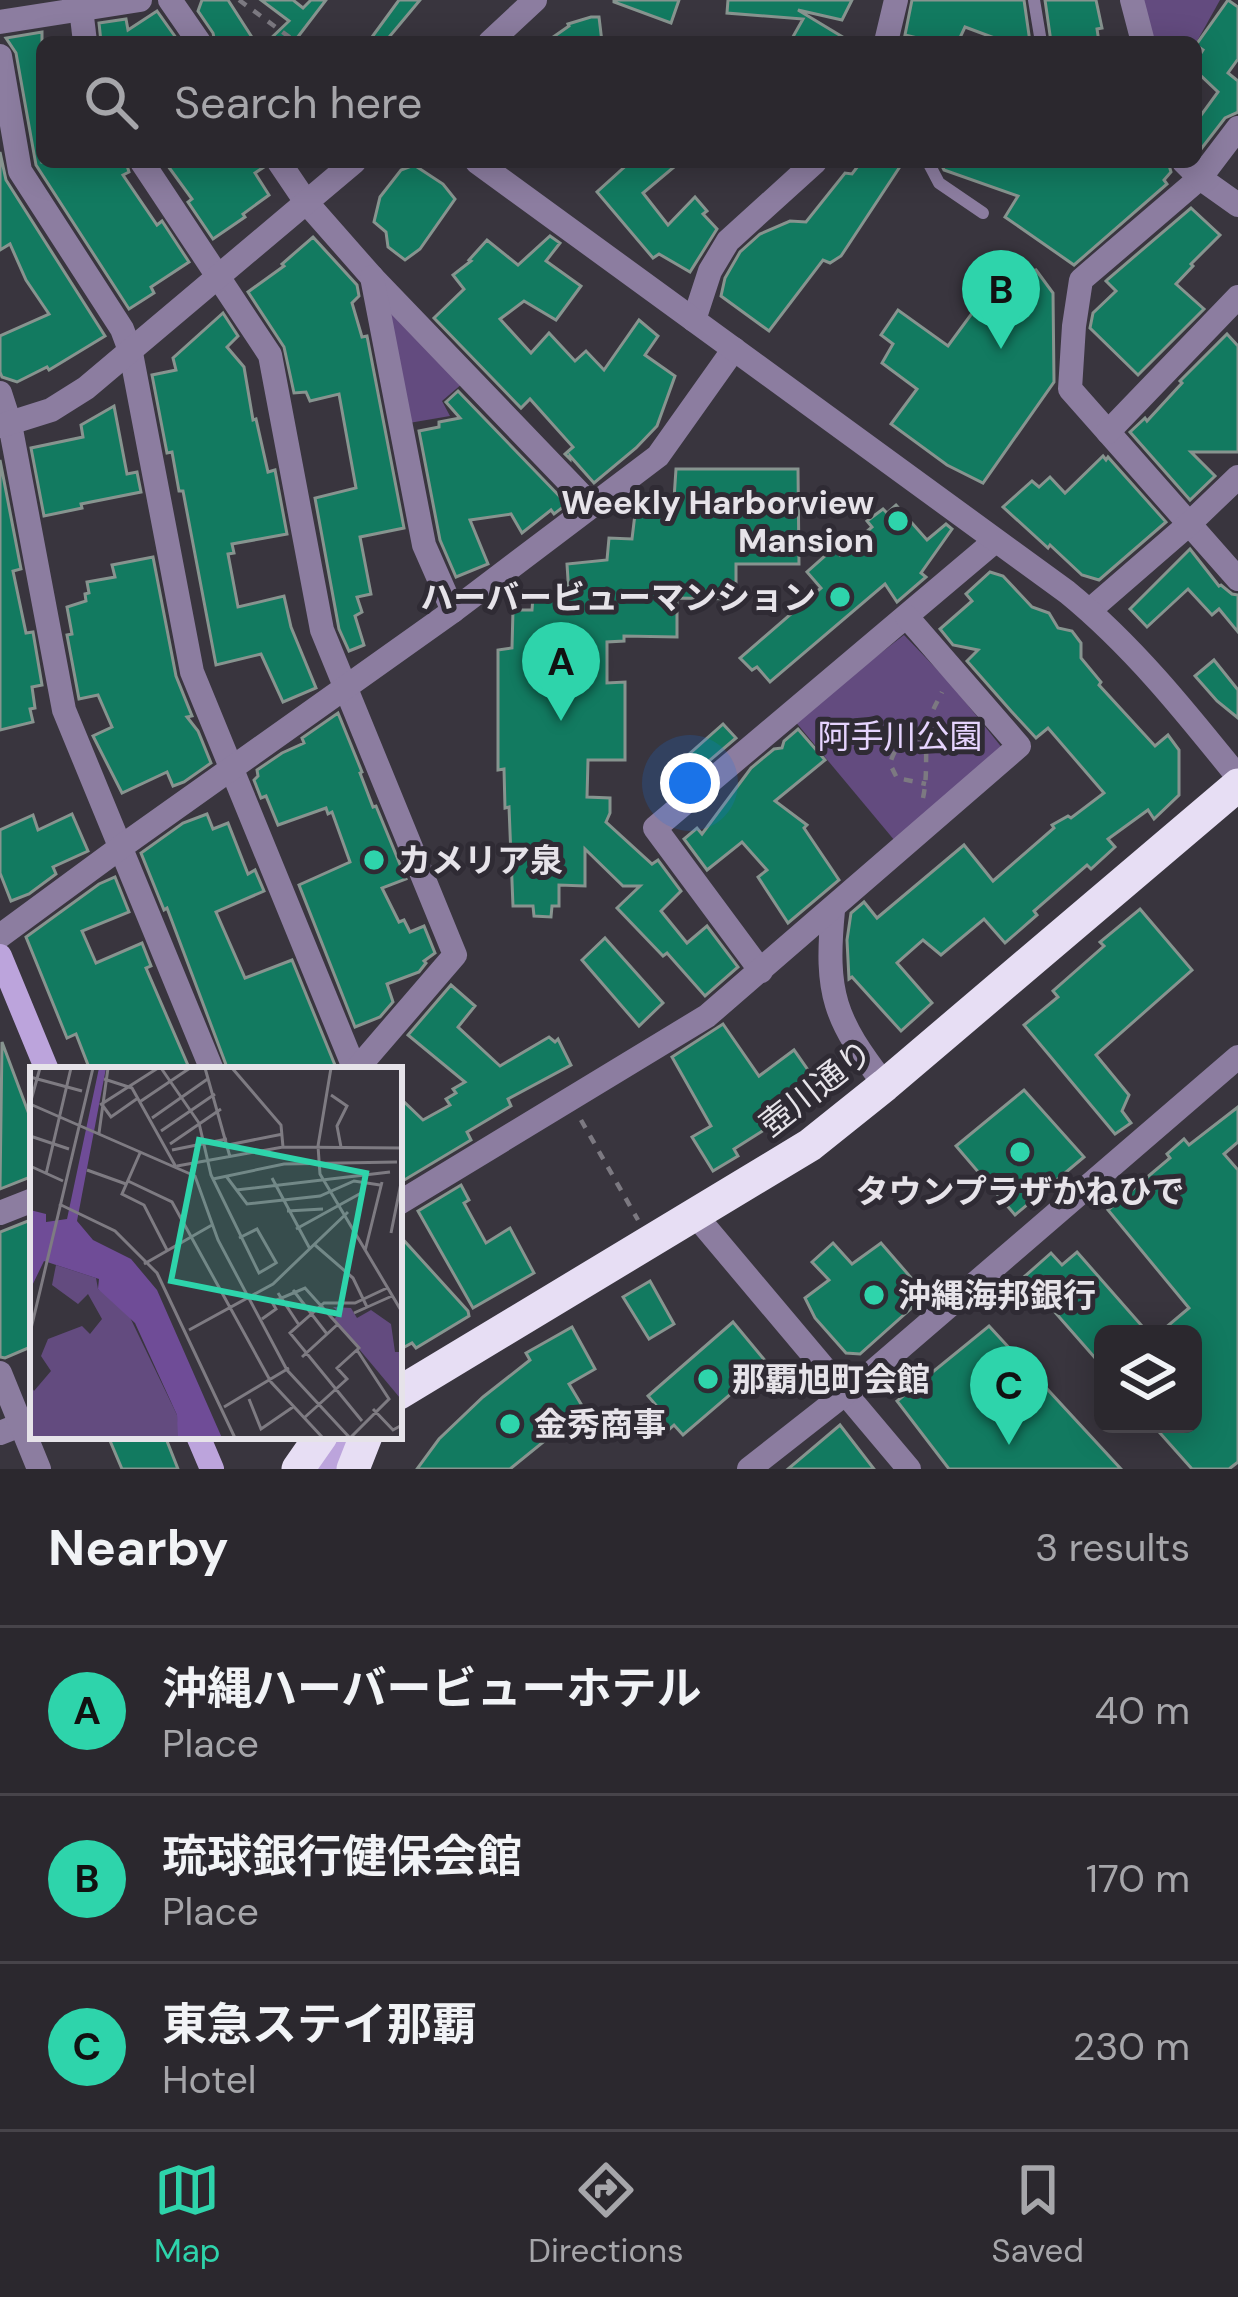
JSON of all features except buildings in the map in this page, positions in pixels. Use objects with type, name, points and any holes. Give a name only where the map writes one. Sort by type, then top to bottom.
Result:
[{"type":"highway","name":"壺川通り","points":[[402,1392],[810,1145],[1238,781]]},
{"type":"highway","points":[[298,1469],[319,1439]]},
{"type":"highway","points":[[353,1469],[365,1439]]},
{"type":"main road","points":[[0,956],[46,1067]]},
{"type":"main road","points":[[199,1439],[212,1469]]},
{"type":"main road","points":[[328,1469],[348,1439]]},
{"type":"street","points":[[0,22],[80,5],[140,0]]},
{"type":"street","points":[[170,0],[195,36]]},
{"type":"street","points":[[497,36],[536,0]]},
{"type":"street","points":[[887,36],[896,0]]},
{"type":"street","points":[[1132,0],[1141,36]]},
{"type":"street","points":[[80,5],[84,36]]},
{"type":"street","points":[[0,56],[20,171],[122,329],[131,353],[192,672],[354,1067]]},
{"type":"street","points":[[1202,161],[1238,128]]},
{"type":"street","points":[[146,168],[270,355],[322,630],[455,955],[358,1067]]},
{"type":"street","points":[[283,168],[306,202],[372,277],[592,506]]},
{"type":"street","points":[[5,425],[68,400],[131,353],[347,168]]},
{"type":"street","points":[[485,168],[1090,610],[1147,667],[1238,781]]},
{"type":"street","points":[[694,320],[719,253],[808,168]]},
{"type":"street","points":[[1238,205],[1192,170],[1081,280],[1070,389],[1238,579]]},
{"type":"street","points":[[372,277],[424,544],[453,611]]},
{"type":"street","points":[[1108,432],[1238,297]]},
{"type":"street","points":[[0,936],[453,611],[658,456],[734,349]]},
{"type":"street","points":[[0,393],[64,710],[211,1067]]},
{"type":"street","points":[[1090,610],[1238,477]]},
{"type":"street","points":[[761,971],[655,828],[995,541]]},
{"type":"street","points":[[402,1201],[707,1016],[1019,746],[907,617]]},
{"type":"street","points":[[833,910],[829,955],[833,1001],[854,1044],[885,1085]]},
{"type":"street","points":[[749,1469],[846,1394],[1238,1057]]},
{"type":"street","points":[[0,1213],[30,1201]]},
{"type":"street","points":[[696,1216],[909,1469]]},
{"type":"street","points":[[0,1373],[39,1469]]},
{"type":"lane","points":[[1034,0],[1040,36]]},
{"type":"lane","points":[[931,168],[939,183],[983,213]]},
{"type":"path","points":[[238,0],[288,36]]},
{"type":"path","points":[[919,834],[930,717],[956,673]]},
{"type":"path","points":[[926,784],[897,778],[890,764],[893,751],[904,741],[927,740]]},
{"type":"path","points":[[568,1100],[638,1220]]},
{"type":"green space","points":[[1143,0],[1220,0],[1200,36],[1152,36]]},
{"type":"green space","points":[[386,307],[463,383],[442,401],[450,416],[409,423]]},
{"type":"green space","name":"阿手川公園","points":[[904,635],[1003,749],[895,841],[794,720]]},
{"type":"place","name":"琉球銀行健保会館","points":[[1001,349]]},
{"type":"place","name":"Weekly Harborview Mansion","points":[[898,521]]},
{"type":"place","name":"ハーバービューマンション","points":[[840,597]]},
{"type":"place","name":"沖縄ハーバービューホテル","points":[[561,721]]},
{"type":"place","name":"カメリア泉","points":[[374,860]]},
{"type":"place","name":"タウンプラザかねひで","points":[[1020,1152]]},
{"type":"place","name":"沖縄海邦銀行","points":[[874,1295]]},
{"type":"place","name":"那覇旭町会館","points":[[708,1379]]},
{"type":"place","name":"金秀商事","points":[[510,1424]]},
{"type":"place","name":"東急ステイ那覇","points":[[1009,1445]]}]
